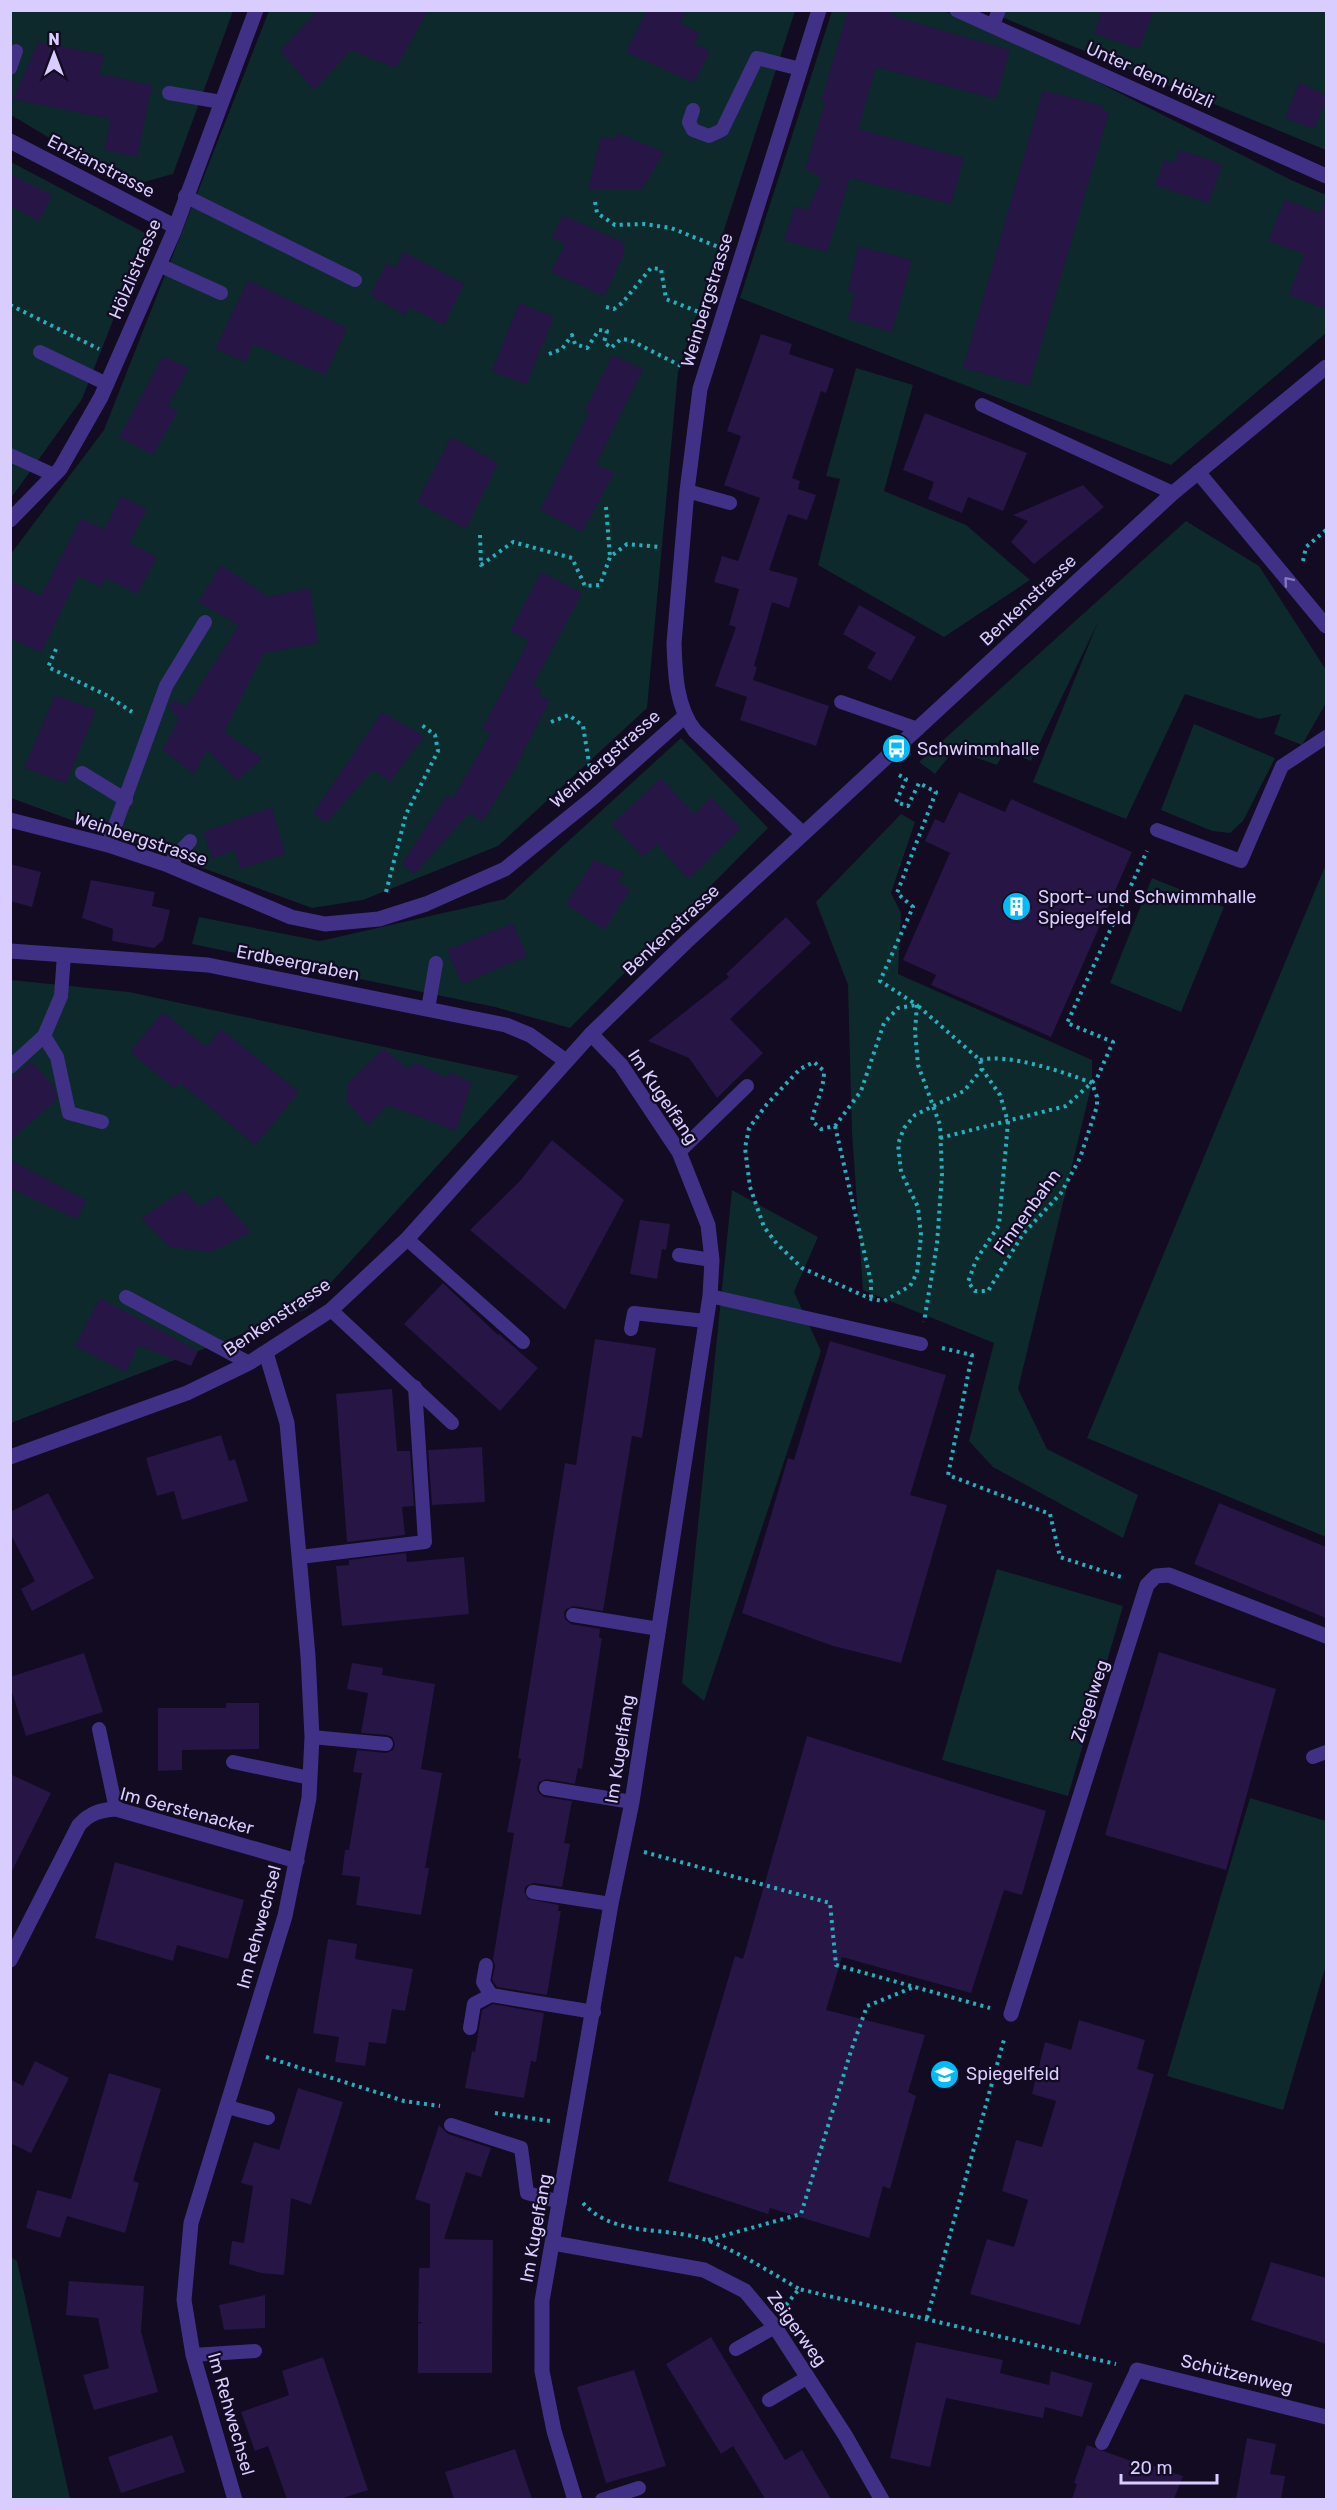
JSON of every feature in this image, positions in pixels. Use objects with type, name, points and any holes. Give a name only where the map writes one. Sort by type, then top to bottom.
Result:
[{"type":"street","name":"Hölzlistrasse","points":[[10,520],[54,475],[102,397],[159,266],[256,10]]},
{"type":"street","name":"Weinbergstrasse","points":[[10,820],[108,845],[168,865],[291,917],[324,924],[379,919],[426,904],[505,869],[594,797],[684,717],[674,660],[687,491],[700,389],[819,10]]},
{"type":"street","name":"Unter dem Hölzli","points":[[957,10],[1326,176]]},
{"type":"street","name":"Enzianstrasse","points":[[10,141],[174,226]]},
{"type":"street","name":"Benkenstrasse","points":[[10,1457],[187,1393],[249,1363],[331,1310],[407,1239],[591,1034],[686,942],[1173,493],[1326,367]]},
{"type":"street","points":[[1198,472],[1326,626]]},
{"type":"street","points":[[684,717],[695,731],[804,834]]},
{"type":"street","name":"Erdbeergraben","points":[[10,951],[208,965],[506,1025],[530,1035],[566,1061]]},
{"type":"street","name":"Im Kugelfang","points":[[575,2499],[554,2432],[543,2371],[543,2301],[611,1904],[632,1802],[710,1296],[712,1260],[708,1225],[679,1152],[621,1065],[591,1034]]},
{"type":"street","name":"Im Rehwechsel","points":[[235,2499],[193,2355],[184,2300],[192,2223],[285,1916],[309,1798],[312,1737],[300,1557],[287,1423],[266,1353]]},
{"type":"street","points":[[1147,1585],[1156,1576],[1169,1575],[1326,1636]]},
{"type":"street","name":"Ziegelweg","points":[[1011,2014],[1147,1585]]},
{"type":"street","name":"Im Gerstenacker","points":[[10,1960],[79,1825],[88,1815],[101,1810],[116,1809],[297,1861]]},
{"type":"street","name":"Zeigerweg","points":[[553,2242],[704,2270],[745,2291],[773,2325],[808,2377],[882,2499]]},
{"type":"street","name":"Schützenweg","points":[[1137,2370],[1326,2417]]},
{"type":"lane","points":[[993,25],[999,10]]},
{"type":"lane","points":[[10,68],[16,51]]},
{"type":"lane","points":[[693,110],[689,122],[693,130],[709,136],[722,130],[757,58],[800,69]]},
{"type":"lane","points":[[169,93],[221,102]]},
{"type":"lane","points":[[185,196],[354,280]]},
{"type":"lane","points":[[159,266],[221,293]]},
{"type":"lane","points":[[40,352],[107,384]]},
{"type":"lane","points":[[982,405],[1173,493]]},
{"type":"lane","points":[[10,455],[54,475]]},
{"type":"lane","points":[[687,491],[730,503]]},
{"type":"lane","points":[[108,845],[166,686],[204,622]]},
{"type":"lane","points":[[842,702],[918,729]]},
{"type":"lane","points":[[1157,830],[1240,861],[1282,766],[1326,737]]},
{"type":"lane","points":[[82,772],[126,800]]},
{"type":"lane","points":[[168,865],[190,841]]},
{"type":"lane","points":[[10,1066],[44,1036],[61,996],[64,955]]},
{"type":"lane","points":[[428,1009],[436,963]]},
{"type":"lane","points":[[44,1036],[57,1057],[69,1113],[102,1122]]},
{"type":"lane","points":[[679,1152],[747,1086]]},
{"type":"lane","points":[[407,1239],[523,1342]]},
{"type":"lane","points":[[680,1254],[712,1260]]},
{"type":"lane","points":[[710,1296],[921,1344]]},
{"type":"lane","points":[[126,1297],[249,1363]]},
{"type":"lane","points":[[331,1310],[452,1423]]},
{"type":"lane","points":[[631,1329],[634,1313],[705,1321]]},
{"type":"lane","points":[[300,1557],[425,1542],[414,1388]]},
{"type":"lane","points":[[573,1615],[659,1629]]},
{"type":"lane","points":[[99,1729],[116,1809]]},
{"type":"lane","points":[[312,1737],[386,1744]]},
{"type":"lane","points":[[233,1762],[310,1778]]},
{"type":"lane","points":[[546,1788],[632,1802]]},
{"type":"lane","points":[[533,1892],[611,1904]]},
{"type":"lane","points":[[486,1965],[483,1982],[491,1995]]},
{"type":"lane","points":[[470,2028],[474,2004],[491,1995],[594,2012]]},
{"type":"lane","points":[[228,2107],[268,2118]]},
{"type":"lane","points":[[451,2125],[521,2148],[527,2193],[560,2202]]},
{"type":"lane","points":[[736,2349],[773,2325]]},
{"type":"lane","points":[[193,2355],[255,2351]]},
{"type":"lane","points":[[1102,2443],[1137,2370]]},
{"type":"lane","points":[[769,2400],[808,2377]]},
{"type":"lane","points":[[602,2499],[639,2488]]},
{"type":"path","points":[[595,202],[597,213],[615,225],[644,224],[671,228],[741,257]]},
{"type":"path","points":[[606,307],[614,309],[622,303],[651,268],[661,269],[666,299],[721,320]]},
{"type":"path","points":[[10,305],[118,358]]},
{"type":"path","points":[[549,354],[562,349],[572,335],[575,344],[587,348],[599,330],[607,331],[604,342],[611,348],[621,339],[630,340],[703,378]]},
{"type":"path","points":[[480,535],[481,566],[513,542],[572,558],[585,586],[600,585],[610,557],[606,507]]},
{"type":"path","points":[[1297,591],[1306,547],[1326,530]]},
{"type":"path","points":[[610,557],[627,544],[682,549]]},
{"type":"path","points":[[56,649],[48,667],[108,696],[152,726]]},
{"type":"path","points":[[551,722],[569,715],[583,726],[594,797]]},
{"type":"path","points":[[379,919],[406,814],[438,751],[435,735],[418,723]]},
{"type":"path","points":[[880,764],[906,779],[896,802],[908,806],[919,783],[936,792],[897,893],[913,907],[880,981],[917,1005],[980,1060],[993,1056],[1044,1067],[1092,1083]]},
{"type":"path","points":[[940,1138],[1066,1106],[1097,1078],[1113,1042],[1067,1023],[1157,830]]},
{"type":"path","points":[[917,1005],[915,1031],[918,1065],[940,1125],[942,1174],[937,1244],[921,1344],[972,1355],[948,1475],[1050,1514],[1060,1557],[1147,1585]]},
{"type":"path","points":[[917,1005],[898,1008],[884,1023],[861,1091],[835,1126],[821,1129],[812,1121],[815,1105],[824,1088],[824,1071],[814,1062],[800,1069],[767,1104],[749,1128],[745,1148],[750,1187],[764,1227],[777,1244],[802,1268],[871,1299],[884,1301],[910,1286],[917,1273],[921,1235],[918,1207],[901,1172],[898,1144],[904,1128],[915,1115],[964,1091],[982,1069]]},
{"type":"path","name":"Finnenbahn","points":[[980,1060],[982,1069],[1000,1095],[1008,1122],[999,1225],[976,1260],[968,1282],[975,1291],[988,1291],[1023,1234],[1061,1193],[1080,1158],[1097,1106],[1097,1097],[1092,1083]]},
{"type":"path","points":[[835,1126],[871,1282],[871,1299]]},
{"type":"path","points":[[623,1846],[830,1902],[836,1965],[1011,2014],[927,2318]]},
{"type":"path","points":[[708,2240],[801,2214],[867,2006],[914,1987]]},
{"type":"path","points":[[245,2051],[404,2101],[450,2107]]},
{"type":"path","points":[[484,2112],[575,2124]]},
{"type":"path","points":[[565,2183],[588,2209],[610,2221],[643,2232],[665,2231],[708,2240],[799,2289],[1137,2370]]},
{"type":"path","points":[[773,2325],[799,2289]]},
{"type":"green space","points":[[11,11],[233,11],[173,174],[130,186],[11,115]]},
{"type":"green space","points":[[269,11],[795,11],[678,372],[647,708],[498,846],[363,900],[312,908],[11,798],[10,555],[104,430]]},
{"type":"green space","points":[[832,11],[944,11],[1027,46],[1291,180],[1326,195],[1326,333],[1171,465],[740,298]]},
{"type":"green space","points":[[987,11],[1326,11],[1326,150]]},
{"type":"green space","points":[[11,162],[147,234],[82,399],[11,498]]},
{"type":"green space","points":[[856,368],[913,385],[884,491],[966,525],[1030,580],[944,637],[818,565],[840,479],[826,476]]},
{"type":"green space","points":[[1186,521],[1259,566],[1326,670],[1326,703],[1302,745],[1274,734],[1281,714],[1260,719],[1185,694],[1126,819],[1033,782],[1098,622],[1031,761],[1005,750],[997,765],[954,750],[935,774],[919,762]]},
{"type":"green space","points":[[1194,724],[1275,758],[1243,821],[1230,833],[1212,831],[1161,810]]},
{"type":"green space","points":[[681,738],[768,828],[570,1028],[495,1007],[192,944],[199,917],[320,941],[505,899]]},
{"type":"green space","points":[[901,814],[915,822],[891,893],[901,913],[898,974],[1092,1060],[1092,1083],[1018,1389],[1047,1449],[1138,1495],[1123,1538],[993,1467],[969,1441],[994,1343],[863,1290],[852,1132],[848,985],[816,902]]},
{"type":"green space","points":[[1326,864],[1326,1537],[1087,1438]]},
{"type":"green space","points":[[1152,878],[1224,907],[1181,1012],[1110,983]]},
{"type":"green space","points":[[11,980],[129,992],[519,1076],[307,1309],[11,1423]]},
{"type":"green space","points":[[732,1190],[818,1237],[794,1292],[821,1351],[704,1701],[682,1683]]},
{"type":"green space","points":[[997,1569],[1123,1606],[1068,1796],[942,1760]]},
{"type":"green space","points":[[1250,1798],[1326,1821],[1326,1965],[1283,2110],[1167,2076]]},
{"type":"green space","points":[[11,2257],[17,2261],[70,2499],[11,2499]]},
{"type":"building","points":[[318,10],[428,10],[396,68],[351,50],[314,90],[280,51]]},
{"type":"building","points":[[647,10],[686,10],[680,23],[699,33],[694,44],[710,51],[694,83],[626,52]]},
{"type":"building","points":[[848,10],[893,10],[892,16],[1010,50],[996,99],[876,67],[858,129],[964,158],[951,204],[850,178],[827,252],[784,240],[795,206],[807,211],[822,178],[805,169],[825,102],[821,101]]},
{"type":"building","points":[[1102,10],[1154,10],[1139,49],[1094,33]]},
{"type":"building","points":[[38,42],[104,55],[99,74],[152,85],[137,157],[104,150],[111,119],[13,99]]},
{"type":"building","points":[[1299,82],[1326,95],[1326,101],[1314,129],[1285,118]]},
{"type":"building","points":[[1043,90],[1103,106],[1102,110],[1109,112],[1029,386],[963,368]]},
{"type":"building","points":[[617,133],[664,152],[642,189],[588,189],[601,137],[616,139]]},
{"type":"building","points":[[1179,150],[1222,164],[1209,203],[1155,185],[1164,160],[1174,163]]},
{"type":"building","points":[[10,174],[52,195],[39,221],[10,206]]},
{"type":"building","points":[[1285,199],[1320,213],[1324,201],[1326,202],[1326,309],[1289,295],[1304,254],[1268,241]]},
{"type":"building","points":[[563,215],[624,243],[624,254],[604,296],[551,272],[565,244],[552,238]]},
{"type":"building","points":[[858,246],[912,260],[892,332],[848,319],[855,293],[848,291]]},
{"type":"building","points":[[404,252],[464,284],[444,325],[409,307],[405,315],[370,295],[386,263],[395,268]]},
{"type":"building","points":[[248,280],[347,328],[325,375],[253,344],[246,362],[215,349]]},
{"type":"building","points":[[519,303],[554,317],[526,385],[492,371]]},
{"type":"building","points":[[761,334],[792,344],[789,354],[834,369],[826,393],[821,391],[792,478],[800,481],[798,489],[816,495],[807,520],[788,514],[769,570],[798,578],[789,608],[772,602],[754,666],[757,667],[753,680],[829,706],[816,746],[740,720],[747,697],[715,686],[736,627],[729,625],[739,589],[714,582],[722,556],[738,561],[760,498],[724,485],[741,436],[727,431]]},
{"type":"building","points":[[612,355],[643,369],[596,464],[614,473],[582,532],[540,510],[589,412],[584,411]]},
{"type":"building","points":[[163,356],[189,368],[168,406],[178,411],[153,455],[119,437]]},
{"type":"building","points":[[925,413],[1027,453],[1003,511],[968,497],[962,513],[928,499],[934,482],[903,470]]},
{"type":"building","points":[[451,437],[498,463],[466,529],[417,502]]},
{"type":"building","points":[[1083,485],[1104,507],[1034,564],[1011,542],[1028,521],[1013,515]]},
{"type":"building","points":[[121,496],[147,509],[129,543],[157,557],[137,594],[106,578],[101,587],[78,576],[41,653],[10,638],[10,581],[41,596],[81,518],[104,530]]},
{"type":"building","points":[[221,565],[268,597],[310,588],[318,643],[264,653],[224,732],[262,758],[237,781],[207,749],[194,774],[162,750],[179,719],[168,707],[175,700],[186,707],[239,625],[198,602]]},
{"type":"building","points":[[541,572],[582,593],[533,685],[542,690],[539,696],[550,700],[514,770],[483,821],[469,813],[414,874],[402,864],[447,795],[452,799],[491,733],[482,729],[529,640],[510,631]]},
{"type":"building","points":[[859,605],[916,637],[891,681],[867,668],[876,653],[843,634]]},
{"type":"building","points":[[55,695],[96,710],[66,783],[24,768]]},
{"type":"building","points":[[382,712],[424,736],[390,782],[373,770],[326,823],[313,813]]},
{"type":"building","points":[[661,778],[694,814],[711,797],[741,828],[688,879],[657,844],[643,857],[612,824]]},
{"type":"building","name":"Sport- und Schwimmhalle Spiegelfeld","points":[[959,792],[1005,812],[1011,799],[1132,852],[1051,1037],[931,985],[936,975],[903,960],[950,853],[925,841],[935,819],[944,823]]},
{"type":"building","points":[[272,807],[285,854],[241,869],[234,850],[213,859],[203,832]]},
{"type":"building","points":[[594,860],[625,873],[618,881],[630,890],[604,930],[566,904]]},
{"type":"building","points":[[10,864],[41,872],[32,907],[10,901]]},
{"type":"building","points":[[91,880],[155,892],[152,906],[170,910],[163,940],[154,948],[112,941],[113,929],[82,918]]},
{"type":"building","points":[[786,917],[811,943],[730,1019],[763,1053],[717,1098],[689,1058],[648,1041],[729,977],[726,974]]},
{"type":"building","points":[[513,923],[527,956],[462,984],[447,950]]},
{"type":"building","points":[[163,1012],[206,1047],[221,1029],[299,1092],[255,1145],[180,1083],[175,1089],[130,1052]]},
{"type":"building","points":[[383,1049],[409,1069],[415,1062],[447,1078],[450,1072],[472,1083],[456,1131],[388,1105],[368,1125],[346,1101],[348,1083]]},
{"type":"building","points":[[31,1061],[54,1087],[57,1099],[10,1141],[10,1080]]},
{"type":"building","points":[[552,1140],[624,1200],[565,1310],[470,1230],[520,1181]]},
{"type":"building","points":[[10,1160],[86,1200],[77,1219],[10,1188]]},
{"type":"building","points":[[184,1190],[200,1207],[218,1195],[251,1232],[211,1252],[170,1247],[141,1218]]},
{"type":"building","points":[[640,1220],[670,1224],[666,1250],[662,1249],[657,1279],[630,1274]]},
{"type":"building","points":[[443,1283],[498,1335],[538,1368],[500,1411],[404,1324]]},
{"type":"building","points":[[100,1298],[198,1351],[191,1366],[138,1345],[126,1372],[75,1346]]},
{"type":"building","points":[[595,1339],[656,1348],[642,1438],[632,1436],[603,1611],[574,1606],[566,1609],[564,1613],[565,1619],[571,1624],[600,1629],[599,1638],[602,1638],[582,1769],[578,1768],[575,1784],[547,1779],[539,1782],[537,1787],[538,1792],[544,1797],[572,1801],[564,1843],[570,1844],[562,1887],[534,1883],[526,1886],[524,1891],[528,1899],[559,1905],[558,1911],[561,1911],[547,1995],[497,1987],[492,1980],[495,1966],[493,1959],[514,1833],[507,1832],[521,1759],[518,1758],[565,1463],[576,1465]]},
{"type":"building","points":[[830,1341],[946,1375],[910,1495],[947,1505],[901,1663],[833,1646],[742,1613],[788,1458],[794,1460]]},
{"type":"building","points":[[392,1389],[397,1451],[410,1451],[414,1506],[402,1507],[405,1535],[347,1542],[336,1394]]},
{"type":"building","points":[[221,1435],[229,1461],[235,1459],[248,1501],[182,1520],[174,1491],[157,1496],[146,1458]]},
{"type":"building","points":[[482,1447],[485,1502],[432,1505],[428,1450]]},
{"type":"building","points":[[48,1493],[94,1578],[32,1611],[21,1589],[35,1581],[10,1533],[10,1512]]},
{"type":"building","points":[[1219,1503],[1326,1547],[1326,1618],[1194,1564]]},
{"type":"building","points":[[406,1553],[407,1562],[464,1557],[469,1614],[342,1626],[336,1566],[349,1565],[349,1560]]},
{"type":"building","points":[[1159,1652],[1276,1689],[1226,1870],[1105,1835]]},
{"type":"building","points":[[84,1653],[103,1712],[26,1736],[10,1686],[10,1677]]},
{"type":"building","points":[[352,1663],[383,1668],[382,1675],[435,1684],[421,1769],[442,1773],[425,1868],[429,1868],[421,1915],[356,1905],[360,1877],[342,1875],[345,1850],[349,1850],[362,1773],[353,1772],[357,1750],[386,1753],[393,1750],[395,1744],[392,1737],[387,1735],[361,1733],[368,1693],[347,1689]]},
{"type":"building","points":[[226,1703],[259,1703],[259,1749],[182,1750],[182,1770],[158,1771],[158,1708],[226,1708]]},
{"type":"building","points":[[807,1736],[1046,1811],[1022,1895],[1004,1890],[971,1993],[842,1957],[826,2010],[925,2035],[908,2092],[916,2096],[890,2189],[883,2186],[869,2238],[770,2208],[768,2214],[668,2181],[735,1956],[743,1959]]},
{"type":"building","points":[[10,1774],[51,1793],[10,1875]]},
{"type":"building","points":[[115,1862],[244,1900],[228,1959],[177,1945],[173,1961],[95,1938]]},
{"type":"building","points":[[328,1939],[357,1944],[355,1959],[413,1969],[405,2011],[392,2009],[386,2044],[369,2042],[365,2066],[335,2062],[339,2037],[313,2033]]},
{"type":"building","points":[[493,2004],[544,2013],[536,2062],[531,2061],[524,2098],[465,2088],[472,2051],[475,2052],[482,2010]]},
{"type":"building","points":[[1079,2020],[1145,2040],[1137,2069],[1154,2074],[1080,2325],[970,2294],[987,2239],[1014,2247],[1028,2200],[1002,2191],[1016,2140],[1042,2147],[1056,2101],[1032,2094],[1045,2042],[1071,2050]]},
{"type":"building","points":[[35,2061],[69,2078],[31,2153],[10,2143],[10,2079],[23,2086]]},
{"type":"building","points":[[109,2073],[161,2089],[133,2181],[139,2183],[125,2233],[67,2216],[60,2238],[26,2228],[37,2190],[71,2199]]},
{"type":"building","points":[[298,2088],[343,2102],[311,2205],[291,2198],[284,2275],[261,2273],[229,2264],[232,2241],[244,2243],[253,2186],[241,2183],[254,2142],[279,2150]]},
{"type":"building","points":[[439,2125],[448,2134],[491,2148],[481,2177],[466,2172],[444,2239],[493,2240],[492,2373],[418,2373],[418,2324],[423,2322],[418,2322],[419,2268],[430,2268],[430,2204],[415,2199]]},
{"type":"building","points":[[1271,2262],[1326,2278],[1326,2344],[1251,2320]]},
{"type":"building","points":[[69,2281],[144,2286],[141,2332],[158,2392],[94,2410],[83,2375],[109,2368],[98,2318],[66,2315]]},
{"type":"building","points":[[265,2295],[265,2328],[224,2330],[219,2305]]},
{"type":"building","points":[[711,2337],[785,2460],[802,2450],[831,2499],[765,2499],[733,2446],[721,2454],[666,2364]]},
{"type":"building","points":[[916,2342],[1003,2360],[1000,2373],[1049,2385],[1051,2371],[1093,2383],[1082,2417],[1045,2407],[1043,2418],[946,2398],[930,2467],[890,2458]]},
{"type":"building","points":[[323,2357],[368,2490],[340,2499],[287,2499],[268,2446],[255,2451],[241,2412],[289,2395],[282,2371]]},
{"type":"building","points":[[634,2370],[666,2466],[606,2483],[577,2387]]},
{"type":"building","points":[[172,2435],[185,2472],[121,2493],[108,2457]]},
{"type":"building","points":[[1247,2438],[1276,2444],[1270,2474],[1285,2476],[1281,2499],[1236,2499]]},
{"type":"building","points":[[1087,2445],[1145,2466],[1147,2464],[1183,2476],[1174,2499],[1072,2499],[1077,2484],[1074,2483]]},
{"type":"building","points":[[515,2449],[532,2499],[454,2499],[445,2472]]},
{"type":"place","name":"Schwimmhalle","points":[[896,749]]},
{"type":"place","name":"Sport- und Schwimmhalle Spiegelfeld","points":[[1017,907]]},
{"type":"place","name":"Spiegelfeld","points":[[945,2074]]}]
